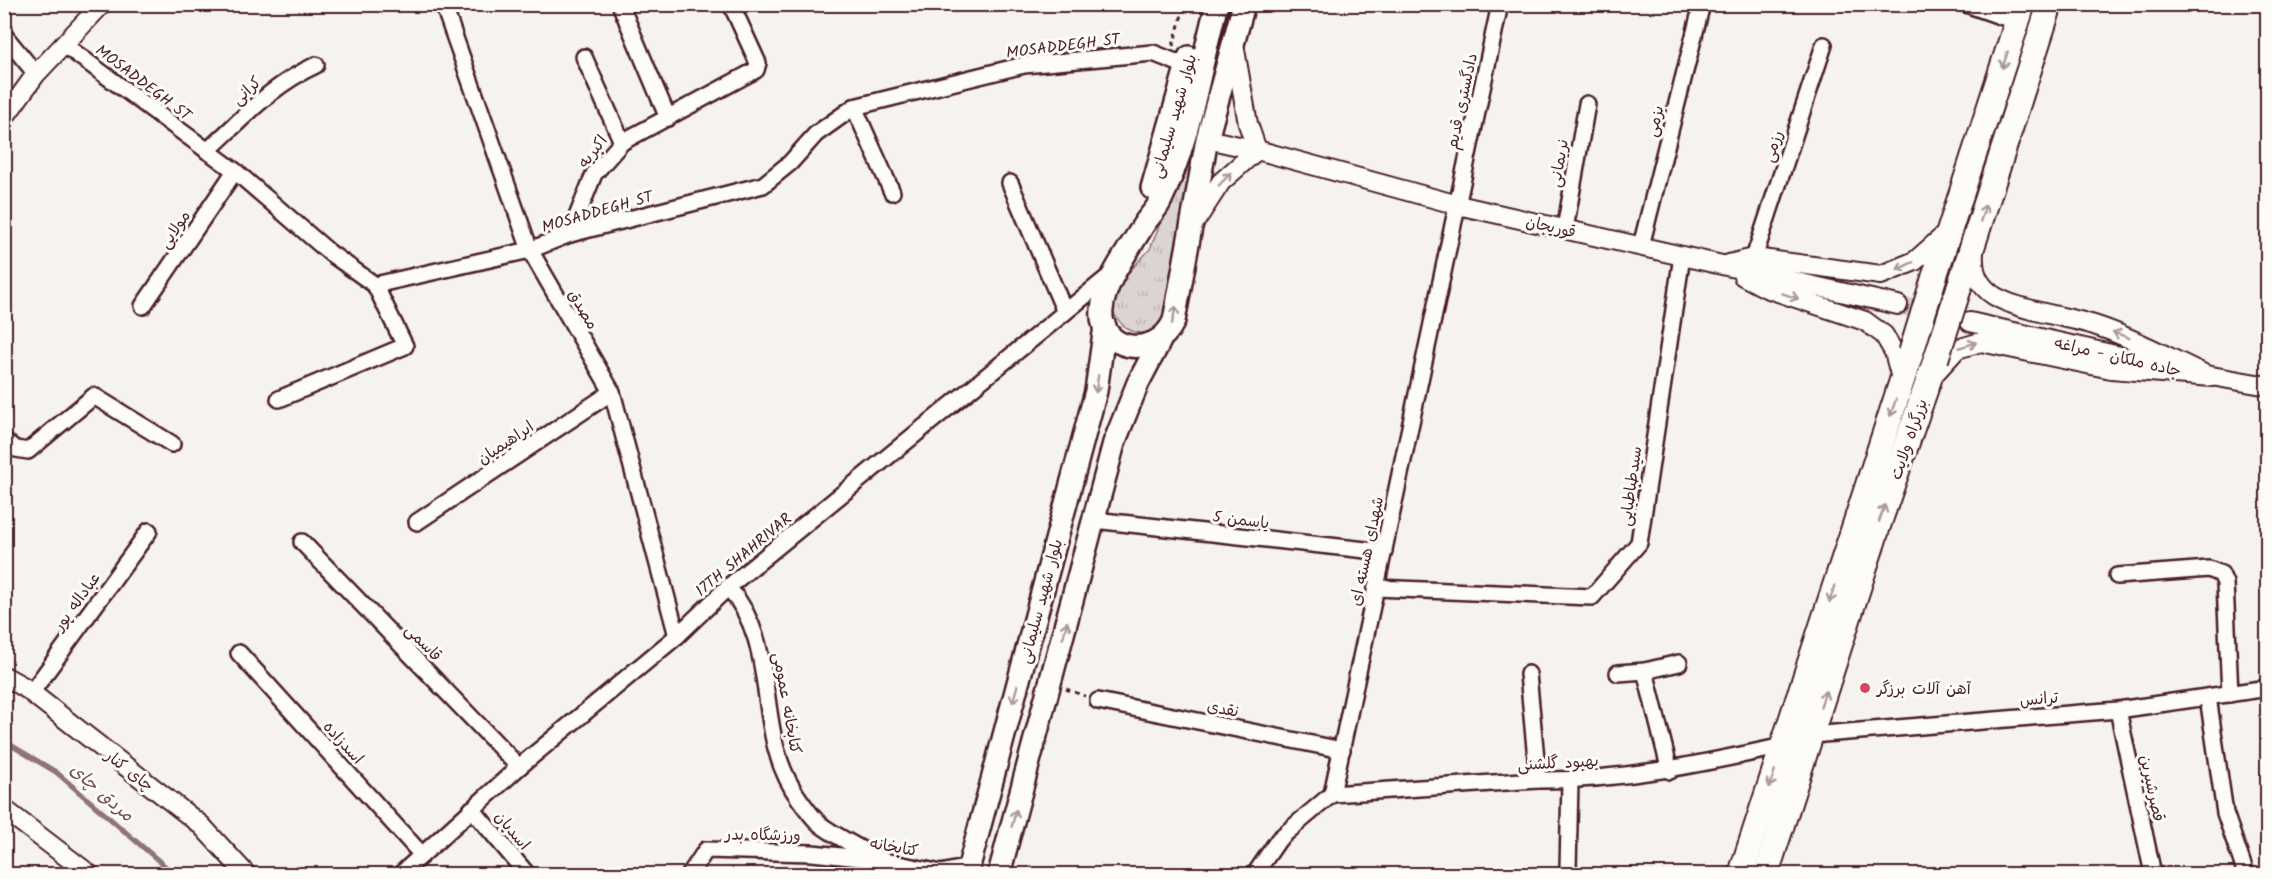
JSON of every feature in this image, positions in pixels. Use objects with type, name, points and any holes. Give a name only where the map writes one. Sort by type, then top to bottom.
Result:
[{"type":"highway","name":"بزرگراه ولایت","points":[[1766,874],[2050,4]]},
{"type":"highway","name":"بزرگراه ولایت","points":[[1741,874],[2020,13]]},
{"type":"main road","name":"بلوار شهید سلیمانی","points":[[968,871],[1096,391],[1105,326],[1101,313],[1104,292],[1141,228],[1178,63],[1205,4]]},
{"type":"main road","points":[[1141,228],[1159,204],[1185,131],[1217,4]]},
{"type":"main road","points":[[1185,131],[1207,139],[1244,4]]},
{"type":"main road","name":"بلوار شهید سلیمانی","points":[[999,874],[1114,443],[1138,383],[1160,341],[1169,332],[1174,321],[1207,139]]},
{"type":"main road","points":[[1105,326],[1122,344],[1135,348],[1160,341]]},
{"type":"street","points":[[4,118],[36,74],[102,4]]},
{"type":"street","name":"مصدق","points":[[443,4],[530,250],[612,392],[676,636]]},
{"type":"street","points":[[620,4],[668,118]]},
{"type":"street","points":[[622,142],[756,70],[758,63],[731,4]]},
{"type":"street","name":"دادگستری قدیم","points":[[1458,205],[1500,4]]},
{"type":"street","name":"بزمی","points":[[1641,246],[1702,4]]},
{"type":"street","points":[[1966,4],[2020,13]]},
{"type":"street","points":[[4,34],[36,74]]},
{"type":"street","name":"MOSADDEGH ST","points":[[63,44],[235,171],[330,253],[375,285],[530,250],[570,234],[763,185],[790,163],[816,134],[854,107],[1024,65],[1153,53],[1178,63]]},
{"type":"street","points":[[1192,226],[1221,182],[1257,150],[1248,124],[1234,44]]},
{"type":"street","name":"رزمی","points":[[1754,258],[1824,45]]},
{"type":"street","name":"اکبریه","points":[[570,234],[594,174],[622,142],[584,57]]},
{"type":"street","name":"کرانی","points":[[207,151],[270,91],[288,78],[316,65]]},
{"type":"street","name":"نریمانی","points":[[1565,229],[1587,104]]},
{"type":"street","points":[[854,107],[892,192]]},
{"type":"street","name":"قوریجان","points":[[1207,139],[1257,150],[1458,205],[1898,305]]},
{"type":"street","name":"مولایی","points":[[143,306],[235,171]]},
{"type":"street","points":[[1010,183],[1065,312]]},
{"type":"street","name":"شهدای هسته ای","points":[[1332,794],[1458,205]]},
{"type":"street","points":[[1724,265],[1754,258],[1881,275],[1915,261],[1950,230]]},
{"type":"street","points":[[1974,240],[1973,265],[1977,279],[2002,301],[2097,326],[2135,340],[2212,377]]},
{"type":"street","name":"سیدطباطبایی","points":[[1376,588],[1592,597],[1640,543],[1682,256]]},
{"type":"street","points":[[1724,265],[1766,288],[1865,321],[1884,335],[1894,352],[1902,382]]},
{"type":"street","name":"17TH SHAHRIVAR","points":[[401,874],[519,767],[676,636],[728,587],[1116,270]]},
{"type":"street","points":[[279,399],[405,346],[375,285]]},
{"type":"street","name":"جاده ملکان - مراغه","points":[[1970,322],[2212,377],[2268,386]]},
{"type":"street","points":[[1927,384],[1957,349],[1981,342],[2110,369],[2212,377]]},
{"type":"street","name":"ابراهیمیان","points":[[417,522],[612,392]]},
{"type":"street","points":[[4,441],[16,449],[28,451],[94,396],[172,444]]},
{"type":"street","name":"یاسمن 5","points":[[1094,520],[1384,552]]},
{"type":"street","name":"عباداله پور","points":[[31,693],[149,531]]},
{"type":"street","name":"قاسمی","points":[[302,542],[519,767]]},
{"type":"street","points":[[2116,576],[2209,569],[2221,574],[2225,583],[2230,694]]},
{"type":"street","name":"کتابخانه عمومی","points":[[728,587],[744,605],[760,645],[776,755],[786,781],[820,824],[880,860]]},
{"type":"street","name":"اسدزاده","points":[[239,653],[422,855]]},
{"type":"street","points":[[1618,673],[1645,671],[1679,663]]},
{"type":"street","points":[[1645,671],[1670,771]]},
{"type":"street","points":[[1528,674],[1538,780]]},
{"type":"street","name":"چای کنار","points":[[4,676],[31,693],[201,825],[246,874]]},
{"type":"street","name":"ترانس","points":[[1811,735],[2118,710],[2268,688]]},
{"type":"street","points":[[2208,697],[2225,813],[2246,874]]},
{"type":"street","name":"نقدی","points":[[1098,701],[1342,750]]},
{"type":"street","name":"قصرشیرین","points":[[2118,710],[2153,874]]},
{"type":"street","name":"بهبود گلشنی","points":[[1332,794],[1538,780],[1570,781],[1670,771],[1783,746]]},
{"type":"street","points":[[1568,869],[1570,781]]},
{"type":"street","points":[[1255,874],[1279,839],[1332,794]]},
{"type":"street","points":[[4,809],[89,874]]},
{"type":"street","name":"اسدیان","points":[[472,810],[527,874]]},
{"type":"street","name":"ورزشگاه بدر","points":[[690,874],[706,850],[812,853]]},
{"type":"street","name":"کتابخانه","points":[[812,853],[880,860],[941,873],[968,871]]},
{"type":"path","points":[[1178,63],[1185,4]]},
{"type":"path","points":[[1050,683],[1098,701]]},
{"type":"green space","points":[[1183,164],[1197,166],[1168,318],[1150,333],[1136,332],[1117,319],[1110,306],[1118,284],[1150,249]]},
{"type":"waterway","name":"مردق چای","points":[[4,741],[56,772],[174,874]]},
{"type":"tunnel","points":[[1898,305],[1961,319]]},
{"type":"place","name":"آهن آلات برزگر","points":[[1865,688]]}]
